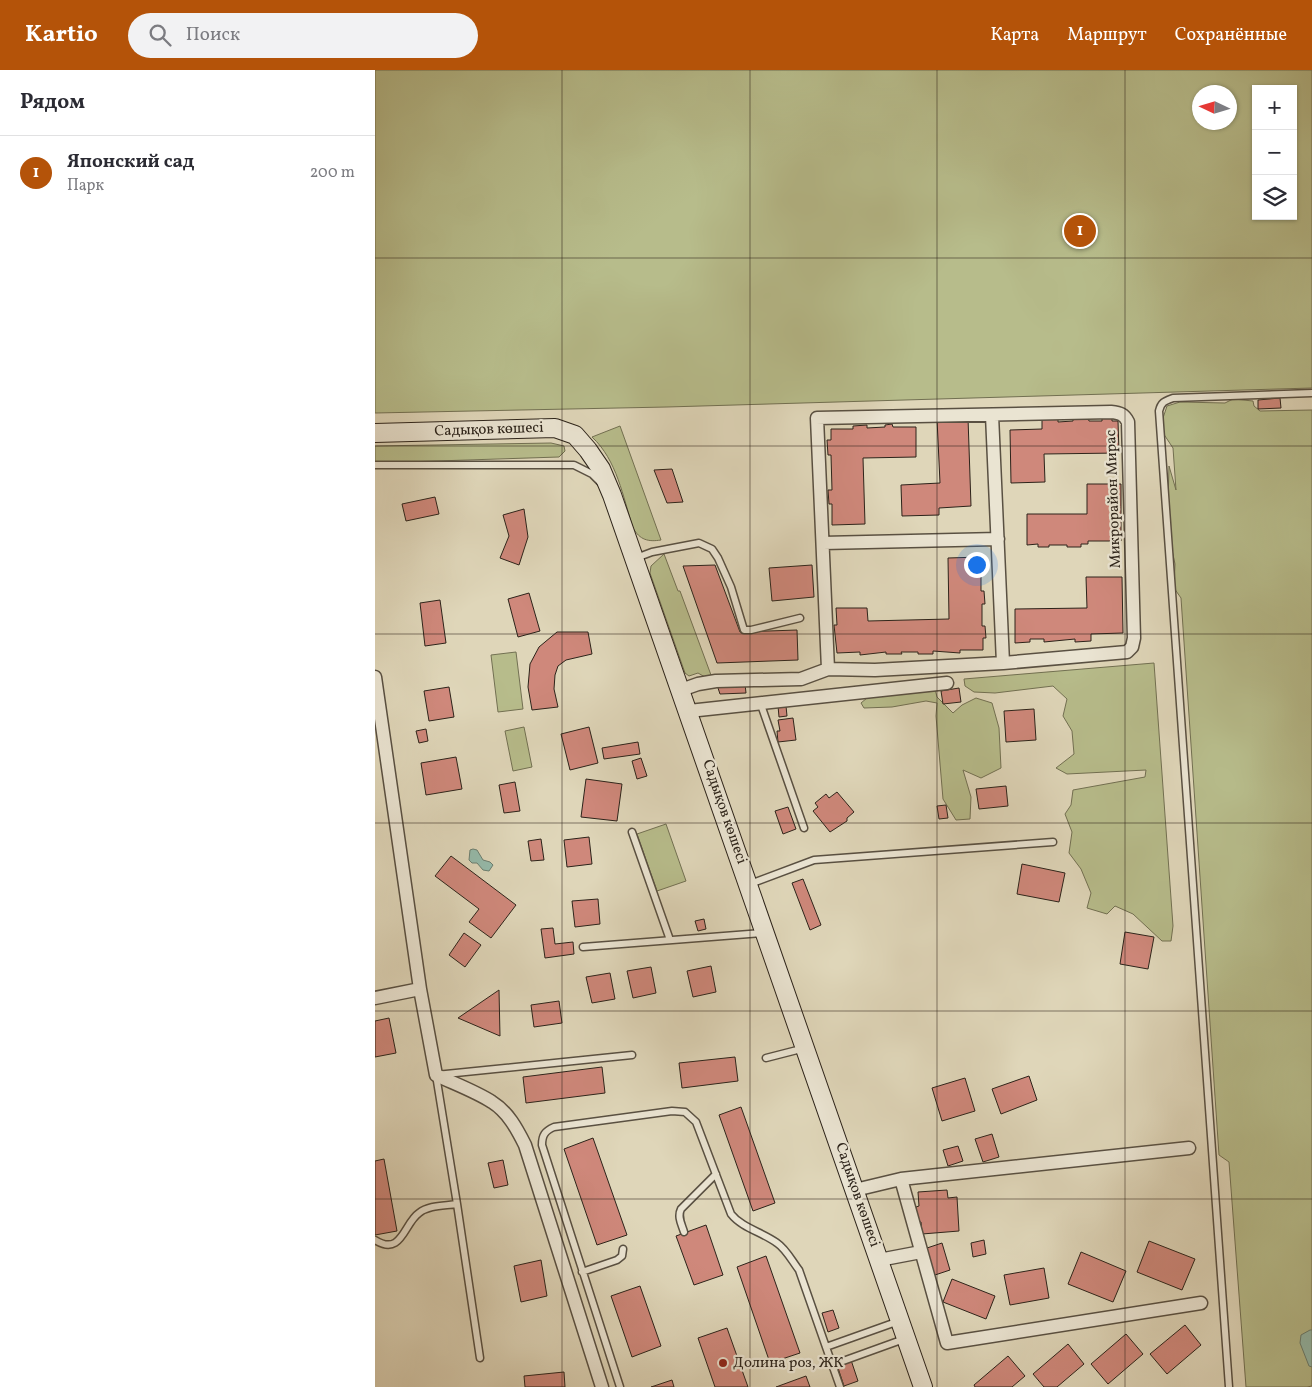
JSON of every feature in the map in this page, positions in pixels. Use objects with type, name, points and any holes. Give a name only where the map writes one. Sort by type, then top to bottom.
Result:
[{"type":"street","name":"Микрорайон Мирас","points":[[681,690],[698,684],[716,681],[801,678],[828,669],[875,670],[1003,663],[1127,652],[1133,647],[1135,638],[1128,422],[1126,417],[1121,413],[1111,412],[817,418],[828,669]]},
{"type":"street","points":[[993,414],[1003,663]]},
{"type":"street","name":"Садықов көшесі","points":[[375,433],[555,428],[575,435],[601,468],[689,711],[923,1387]]},
{"type":"street","points":[[823,543],[998,539]]},
{"type":"street","points":[[375,677],[420,989],[435,1075],[493,1102],[508,1116],[517,1129],[525,1146],[602,1387]]},
{"type":"street","points":[[689,711],[947,683]]},
{"type":"street","points":[[375,998],[420,989]]},
{"type":"street","points":[[855,1190],[901,1179],[1189,1148]]},
{"type":"street","points":[[901,1179],[947,1343],[1201,1303]]},
{"type":"street","points":[[879,1260],[921,1252]]},
{"type":"lane","points":[[1229,1387],[1159,411],[1160,405],[1164,401],[1173,398],[1312,393]]},
{"type":"lane","points":[[375,465],[574,465],[592,474],[612,495]]},
{"type":"lane","points":[[635,558],[652,552],[699,543],[713,549],[718,558],[731,587],[745,630],[800,618]]},
{"type":"lane","points":[[760,702],[804,828]]},
{"type":"lane","points":[[632,832],[670,940]]},
{"type":"lane","points":[[749,884],[814,860],[1053,842]]},
{"type":"lane","points":[[583,947],[766,932]]},
{"type":"lane","points":[[766,1058],[806,1048]]},
{"type":"lane","points":[[480,1358],[435,1075],[632,1055]]},
{"type":"lane","points":[[621,1387],[582,1272],[542,1144],[542,1137],[547,1130],[554,1127],[672,1111],[685,1112],[696,1122],[735,1220],[778,1243],[799,1270],[840,1387]]},
{"type":"lane","points":[[684,1232],[679,1218],[681,1210],[717,1174]]},
{"type":"lane","points":[[375,1240],[380,1244],[391,1244],[402,1238],[416,1214],[427,1208],[457,1204]]},
{"type":"lane","points":[[582,1272],[617,1260],[622,1256],[623,1249]]},
{"type":"lane","points":[[826,1347],[900,1321]]},
{"type":"lane","points":[[832,1365],[906,1338]]},
{"type":"shaded area","points":[[375,70],[1312,70],[1312,388],[667,407],[375,413]]},
{"type":"shaded area","points":[[1233,399],[1253,401],[1254,406],[1260,411],[1312,410],[1312,1386],[1307,1387],[1246,1387],[1229,1162],[1219,1155],[1181,598],[1174,588],[1175,564],[1168,505],[1169,466],[1176,490],[1173,448],[1163,433],[1163,418],[1167,406],[1180,402],[1225,403]]},
{"type":"shaded area","points":[[620,426],[661,540],[652,541],[645,539],[633,528],[613,468],[601,446],[592,437]]},
{"type":"shaded area","points":[[551,443],[564,446],[565,451],[559,457],[375,463],[375,446]]},
{"type":"shaded area","points":[[664,554],[678,591],[680,591],[711,675],[705,677],[698,673],[689,676],[685,673],[650,573],[651,566]]},
{"type":"shaded area","points":[[516,652],[523,709],[498,712],[491,655]]},
{"type":"shaded area","points":[[1154,663],[1173,926],[1171,941],[1162,941],[1133,914],[1115,906],[1107,914],[1087,908],[1091,893],[1081,869],[1069,853],[1072,832],[1065,814],[1071,805],[1073,790],[1145,777],[1146,770],[1067,774],[1056,768],[1074,754],[1072,731],[1063,716],[1067,699],[1053,686],[995,693],[974,692],[965,686],[964,679]]},
{"type":"shaded area","points":[[935,689],[937,697],[953,713],[962,705],[976,698],[992,703],[999,728],[1001,768],[981,778],[963,770],[971,797],[970,819],[956,820],[943,799],[936,716],[937,703],[926,701],[892,707],[864,708],[861,703],[867,698]]},
{"type":"shaded area","points":[[524,727],[532,767],[513,771],[505,731]]},
{"type":"shaded area","points":[[666,824],[686,881],[657,891],[637,834]]},
{"type":"shaded area","points":[[470,850],[477,850],[483,860],[493,865],[489,871],[483,870],[477,863],[472,863],[469,860]]},
{"type":"shaded area","points":[[1312,1330],[1312,1367],[1309,1366],[1300,1343],[1301,1335]]},
{"type":"building","points":[[1082,229],[1084,239],[1071,240],[1070,230]]},
{"type":"building","points":[[1280,398],[1281,408],[1258,409],[1258,400]]},
{"type":"building","points":[[1102,417],[1112,417],[1112,421],[1118,421],[1119,453],[1044,454],[1045,482],[1011,483],[1010,430],[1042,429],[1042,418],[1058,418],[1058,422],[1073,421],[1073,418],[1088,418],[1089,421],[1102,421]]},
{"type":"building","points":[[968,418],[971,506],[939,508],[939,515],[902,516],[901,485],[940,483],[937,419]]},
{"type":"building","points":[[892,424],[893,427],[916,427],[916,457],[863,458],[865,524],[832,525],[832,504],[829,504],[828,490],[832,490],[831,455],[828,455],[827,440],[831,440],[831,429],[853,429],[853,426],[867,425],[867,428],[885,427],[885,425]]},
{"type":"building","points":[[672,469],[683,502],[667,503],[654,470]]},
{"type":"building","points":[[1087,484],[1121,484],[1121,541],[1088,541],[1088,544],[1081,544],[1081,547],[1049,545],[1049,547],[1038,547],[1038,544],[1027,545],[1027,514],[1087,514]]},
{"type":"building","points":[[435,497],[439,514],[406,521],[402,504]]},
{"type":"building","points":[[524,509],[528,537],[519,565],[500,558],[509,536],[503,515]]},
{"type":"building","points":[[980,557],[981,561],[983,561],[984,572],[981,572],[981,591],[984,591],[985,604],[982,604],[982,626],[985,626],[986,638],[983,638],[983,650],[960,650],[960,653],[933,651],[933,654],[918,654],[918,652],[886,654],[886,652],[860,655],[860,652],[837,653],[834,625],[837,625],[836,608],[867,608],[868,621],[949,619],[948,558]]},
{"type":"building","points":[[715,565],[740,632],[797,630],[798,660],[717,663],[683,566]]},
{"type":"building","points":[[812,565],[814,597],[772,601],[769,568]]},
{"type":"building","points":[[1086,577],[1122,577],[1123,633],[1091,634],[1091,641],[1075,642],[1075,639],[1044,642],[1044,639],[1030,639],[1030,642],[1015,643],[1015,609],[1087,608]]},
{"type":"building","points":[[529,593],[540,631],[518,637],[508,599]]},
{"type":"building","points":[[440,600],[446,643],[425,646],[420,603]]},
{"type":"building","points":[[557,632],[588,632],[592,654],[566,660],[558,666],[554,689],[558,707],[532,710],[528,687],[530,664],[539,647]]},
{"type":"building","points":[[745,684],[746,693],[720,694],[717,685]]},
{"type":"building","points":[[449,687],[454,717],[429,721],[424,691]]},
{"type":"building","points":[[959,688],[961,702],[943,704],[941,691]]},
{"type":"building","points":[[778,706],[786,706],[787,716],[779,717]]},
{"type":"building","points":[[1034,709],[1036,740],[1006,742],[1004,711]]},
{"type":"building","points":[[793,718],[796,740],[778,742],[777,731],[780,731],[778,720]]},
{"type":"building","points":[[589,727],[598,763],[570,770],[561,734]]},
{"type":"building","points":[[426,729],[428,741],[419,743],[416,731]]},
{"type":"building","points":[[638,742],[640,754],[604,759],[602,748]]},
{"type":"building","points":[[456,757],[462,789],[426,795],[421,763]]},
{"type":"building","points":[[641,758],[647,776],[637,779],[632,761]]},
{"type":"building","points":[[586,779],[622,784],[617,821],[581,817]]},
{"type":"building","points":[[515,782],[520,811],[504,813],[499,785]]},
{"type":"building","points":[[1006,786],[1008,806],[979,809],[976,789]]},
{"type":"building","points":[[837,792],[854,812],[847,818],[847,821],[830,832],[813,811],[818,807],[815,803],[826,794],[829,798]]},
{"type":"building","points":[[946,805],[948,818],[939,819],[937,806]]},
{"type":"building","points":[[788,807],[796,829],[783,834],[775,811]]},
{"type":"building","points":[[589,837],[592,864],[567,867],[564,840]]},
{"type":"building","points":[[541,839],[544,860],[531,861],[528,841]]},
{"type":"building","points":[[451,856],[516,905],[491,938],[469,922],[479,909],[435,876]]},
{"type":"building","points":[[1022,864],[1065,873],[1059,902],[1017,894]]},
{"type":"building","points":[[803,879],[821,925],[810,930],[792,883]]},
{"type":"building","points":[[598,899],[600,924],[575,927],[572,901]]},
{"type":"building","points":[[704,919],[706,929],[698,931],[695,921]]},
{"type":"building","points":[[553,928],[555,944],[573,942],[574,954],[545,958],[541,929]]},
{"type":"building","points":[[1125,932],[1154,937],[1148,969],[1120,964]]},
{"type":"building","points":[[464,933],[481,945],[465,967],[449,955]]},
{"type":"building","points":[[711,966],[716,992],[693,997],[687,971]]},
{"type":"building","points":[[651,967],[656,993],[633,998],[627,971]]},
{"type":"building","points":[[610,973],[615,999],[592,1003],[586,977]]},
{"type":"building","points":[[499,990],[500,1036],[458,1018]]},
{"type":"building","points":[[559,1001],[562,1023],[534,1027],[531,1005]]},
{"type":"building","points":[[389,1018],[396,1053],[375,1057],[375,1021]]},
{"type":"building","points":[[735,1057],[738,1081],[682,1088],[679,1063]]},
{"type":"building","points":[[602,1067],[605,1093],[526,1103],[523,1077]]},
{"type":"building","points":[[1029,1076],[1037,1100],[1001,1114],[992,1089]]},
{"type":"building","points":[[965,1078],[975,1111],[942,1121],[932,1088]]},
{"type":"building","points":[[741,1107],[775,1203],[753,1211],[719,1115]]},
{"type":"building","points":[[992,1134],[999,1157],[983,1162],[975,1139]]},
{"type":"building","points":[[593,1138],[627,1235],[597,1245],[564,1149]]},
{"type":"building","points":[[958,1146],[963,1161],[948,1166],[943,1150]]},
{"type":"building","points":[[384,1159],[397,1231],[375,1235],[375,1161]]},
{"type":"building","points":[[503,1160],[508,1185],[494,1188],[488,1163]]},
{"type":"building","points":[[947,1190],[948,1198],[957,1197],[959,1231],[922,1234],[921,1222],[917,1222],[918,1192]]},
{"type":"building","points":[[706,1225],[723,1275],[694,1285],[676,1236]]},
{"type":"building","points":[[984,1240],[986,1254],[973,1257],[971,1243]]},
{"type":"building","points":[[1149,1241],[1195,1259],[1182,1290],[1137,1272]]},
{"type":"building","points":[[942,1243],[950,1270],[932,1276],[924,1249]]},
{"type":"building","points":[[1081,1252],[1126,1271],[1113,1302],[1068,1284]]},
{"type":"building","points":[[766,1256],[800,1353],[770,1363],[737,1267]]},
{"type":"building","points":[[541,1260],[547,1296],[521,1302],[514,1266]]},
{"type":"building","points":[[1044,1268],[1049,1298],[1010,1305],[1004,1275]]},
{"type":"building","points":[[952,1279],[995,1296],[986,1319],[943,1302]]},
{"type":"building","points":[[640,1286],[661,1346],[632,1357],[611,1296]]},
{"type":"building","points":[[833,1310],[839,1328],[828,1332],[822,1313]]},
{"type":"building","points":[[1185,1325],[1201,1345],[1167,1374],[1150,1354]]},
{"type":"building","name":"Долина роз, ЖК","points":[[727,1328],[748,1387],[715,1387],[698,1338]]},
{"type":"building","points":[[1126,1334],[1143,1354],[1108,1384],[1091,1364]]},
{"type":"building","points":[[1068,1344],[1084,1364],[1057,1387],[1044,1387],[1033,1374]]},
{"type":"building","points":[[1008,1356],[1025,1376],[1012,1387],[975,1387],[974,1385]]},
{"type":"building","points":[[851,1360],[858,1381],[844,1386],[837,1365]]},
{"type":"building","points":[[564,1372],[565,1387],[525,1387],[524,1376]]},
{"type":"building","points":[[806,1376],[810,1387],[776,1387]]},
{"type":"building","points":[[672,1380],[674,1387],[651,1387]]},
{"type":"place","name":"Японский сад","points":[[1080,231]]},
{"type":"place","name":"Долина роз, ЖК","points":[[723,1363]]}]
